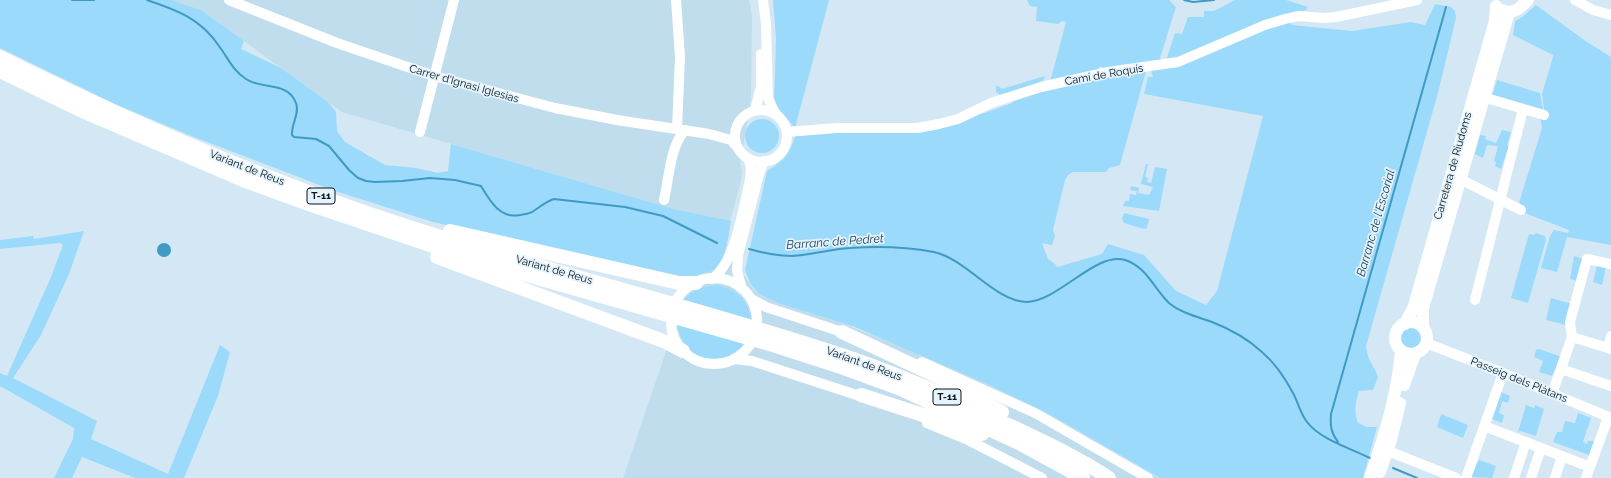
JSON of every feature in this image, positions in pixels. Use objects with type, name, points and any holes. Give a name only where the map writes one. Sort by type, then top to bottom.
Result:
[{"type":"highway","name":"Variant de Reus","points":[[0,58],[81,98],[156,131],[325,198],[451,241],[654,306]]},
{"type":"highway","name":"Variant de Reus","points":[[0,71],[78,109],[248,182],[478,261],[654,306],[775,340],[841,354],[964,404],[1085,462],[1110,478]]},
{"type":"highway","points":[[325,198],[393,215],[425,226],[679,283],[696,283]]},
{"type":"highway","points":[[303,202],[344,222],[659,339],[683,351]]},
{"type":"highway","points":[[842,332],[949,382],[1069,447],[1085,462]]},
{"type":"highway","name":"Variant de Reus","points":[[775,340],[958,414],[1021,444],[1082,478]]},
{"type":"highway","points":[[861,395],[985,435],[1082,478]]},
{"type":"main road","points":[[1509,12],[1519,10],[1528,0]]},
{"type":"main road","name":"Carretera de Riudoms","points":[[1423,327],[1423,308],[1483,96],[1509,12],[1494,3]]},
{"type":"main road","name":"Carretera de Riudoms","points":[[1405,324],[1416,298],[1495,21],[1494,3]]},
{"type":"main road","points":[[1413,322],[1423,327],[1426,332],[1426,343],[1423,349],[1414,354],[1406,354],[1401,351],[1397,346],[1395,335],[1397,330],[1405,324],[1413,322]]},
{"type":"main road","points":[[1370,478],[1382,439],[1399,372],[1401,351]]},
{"type":"main road","points":[[1378,478],[1388,451],[1407,373],[1414,354]]},
{"type":"street","points":[[420,132],[454,0]]},
{"type":"street","points":[[664,200],[674,148],[679,137],[676,129],[680,57],[676,0]]},
{"type":"street","points":[[755,110],[761,88],[761,34],[758,0]]},
{"type":"street","points":[[763,0],[766,24],[768,98],[775,113],[783,122],[787,132],[786,144],[779,154],[772,159],[764,161],[749,160],[741,153],[735,138],[738,123],[749,113],[755,110],[767,110],[775,113]]},
{"type":"street","name":"Camí de Roquís","points":[[787,132],[837,128],[917,128],[939,124],[958,119],[998,101],[1041,87],[1108,72],[1178,62],[1265,25],[1285,19],[1298,16],[1323,18],[1336,17],[1418,0]]},
{"type":"street","points":[[1575,0],[1593,10],[1611,15]]},
{"type":"street","name":"Carrer d'Ignasi Iglesias","points":[[233,1],[337,43],[434,76],[556,108],[709,134],[731,140],[738,148]]},
{"type":"street","points":[[1483,96],[1544,115]]},
{"type":"street","points":[[1475,300],[1499,199],[1523,109]]},
{"type":"street","name":"Carrer d'Ignasi Iglesias","points":[[709,134],[726,133],[738,123]]},
{"type":"street","points":[[674,148],[672,136],[676,129]]},
{"type":"street","points":[[712,279],[722,270],[730,252],[750,180],[751,170],[749,160]]},
{"type":"street","points":[[742,289],[737,271],[738,255],[759,174],[764,161]]},
{"type":"street","points":[[1460,179],[1521,210]]},
{"type":"street","points":[[1552,394],[1572,337],[1570,322],[1587,259],[1611,264]]},
{"type":"street","points":[[734,359],[746,349],[754,336],[757,321],[754,306],[742,289],[728,281],[712,279],[696,283],[684,291],[673,310],[673,332],[683,351],[697,360],[715,364],[734,359],[752,361],[861,395],[966,439],[1042,478]]},
{"type":"street","points":[[751,300],[766,307],[903,354],[1035,413],[1148,478]]},
{"type":"street","points":[[1572,337],[1609,349],[1611,336]]},
{"type":"street","name":"Passeig dels Plàtans","points":[[1426,343],[1609,417]]},
{"type":"street","points":[[1561,369],[1611,386]]},
{"type":"street","points":[[1466,478],[1503,373]]},
{"type":"street","points":[[1586,478],[1609,417]]},
{"type":"street","points":[[1484,426],[1590,466]]},
{"type":"street","points":[[1514,478],[1526,442]]},
{"type":"street","points":[[1531,478],[1541,448]]},
{"type":"street","points":[[1388,451],[1456,478]]},
{"type":"street","points":[[1555,478],[1562,456]]},
{"type":"shaded area","points":[[0,0],[171,0],[201,10],[244,41],[241,49],[281,68],[328,102],[336,112],[337,131],[345,142],[385,165],[416,168],[438,173],[448,171],[451,144],[677,210],[731,221],[724,254],[718,266],[711,271],[697,276],[677,277],[433,222],[335,191],[189,135],[117,105],[0,48]]},
{"type":"shaded area","points":[[171,0],[749,0],[752,16],[751,98],[740,164],[742,172],[741,181],[723,248],[758,294],[781,304],[844,324],[931,358],[979,380],[1053,416],[1159,478],[623,478],[691,278],[677,210],[342,112],[201,10]]},
{"type":"shaded area","points":[[773,0],[829,0],[795,128],[774,103],[776,38]]},
{"type":"shaded area","points":[[1027,0],[1169,0],[1176,7],[1160,58],[1165,61],[1107,70],[1100,66],[1098,70],[1050,82],[1066,22],[1062,21],[1058,24],[1036,21],[1037,7],[1030,6]]},
{"type":"shaded area","points":[[1235,0],[1286,0],[1308,7],[1306,10],[1181,58],[1166,60],[1175,33],[1182,34],[1188,17],[1204,17],[1204,11],[1214,11]]},
{"type":"shaded area","points":[[1435,4],[1451,7],[1455,11],[1456,18],[1438,93],[1366,346],[1369,359],[1378,377],[1373,390],[1359,391],[1356,403],[1356,415],[1358,423],[1367,427],[1377,427],[1363,478],[1160,478],[1051,415],[985,383],[855,327],[781,304],[759,294],[750,283],[745,270],[767,171],[778,164],[785,157],[795,136],[831,132],[902,131],[985,113],[1012,103],[1014,98],[1073,83],[1074,85],[1077,85],[1079,81],[1146,71],[1120,165],[1109,168],[1106,172],[1073,172],[1068,175],[1065,180],[1053,230],[1055,236],[1052,245],[1042,243],[1048,259],[1057,267],[1102,254],[1108,244],[1144,255],[1176,291],[1206,305],[1217,291],[1263,116],[1144,94],[1148,77],[1153,77],[1151,70],[1288,21],[1292,25],[1352,31],[1411,22],[1425,25]]},
{"type":"shaded area","points":[[1536,5],[1584,40],[1611,57],[1611,245],[1567,237],[1557,272],[1541,268],[1550,236],[1554,230],[1568,233],[1569,230],[1522,212],[1519,203],[1542,128],[1540,116],[1545,116],[1542,94],[1553,57],[1553,55],[1513,35],[1515,21]]},
{"type":"shaded area","points":[[1045,76],[1042,84],[1000,95],[996,92],[996,85],[1002,89]]},
{"type":"shaded area","points":[[1497,80],[1540,93],[1544,115],[1491,99]]},
{"type":"shaded area","points":[[759,119],[765,119],[769,120],[776,126],[779,136],[778,143],[772,150],[765,153],[759,153],[755,152],[748,146],[745,139],[745,133],[746,129],[752,122]]},
{"type":"shaded area","points":[[1502,130],[1511,132],[1507,145],[1509,146],[1501,169],[1495,166],[1496,162],[1494,161],[1498,146],[1487,145],[1483,158],[1475,154],[1480,135],[1486,136],[1485,139],[1496,143]]},
{"type":"shaded area","points":[[1146,164],[1148,164],[1145,177],[1148,178],[1147,182],[1151,183],[1155,167],[1167,169],[1159,211],[1123,206],[1125,201],[1129,201],[1130,194],[1136,195],[1137,191],[1130,190],[1131,186],[1139,188],[1138,193],[1149,195],[1153,187],[1141,184]]},
{"type":"shaded area","points":[[1124,213],[1149,219],[1147,228],[1144,229],[1124,223],[1122,219]]},
{"type":"shaded area","points":[[84,231],[69,274],[41,335],[13,378],[97,421],[91,439],[168,474],[220,345],[230,352],[218,396],[184,478],[135,478],[82,457],[72,478],[54,478],[73,439],[74,428],[0,386],[0,373],[7,376],[51,277],[63,245],[60,243],[0,249],[0,240],[33,236],[34,239]]},
{"type":"shaded area","points":[[1536,233],[1545,236],[1546,240],[1528,303],[1511,298],[1529,234],[1534,235]]},
{"type":"shaded area","points":[[161,243],[167,243],[171,247],[171,253],[167,257],[161,257],[157,253],[157,247]]},
{"type":"shaded area","points":[[1574,256],[1583,259],[1578,281],[1570,279]]},
{"type":"shaded area","points":[[1597,265],[1606,267],[1602,285],[1593,282]]},
{"type":"shaded area","points":[[718,285],[725,287],[741,296],[750,312],[752,320],[683,300],[691,293],[699,289],[707,286]]},
{"type":"shaded area","points":[[1551,298],[1572,304],[1566,325],[1546,320]]},
{"type":"shaded area","points":[[677,324],[745,344],[735,352],[724,357],[714,359],[704,358],[687,346],[681,337]]},
{"type":"shaded area","points":[[1411,327],[1415,328],[1421,334],[1421,342],[1415,348],[1411,349],[1407,348],[1401,342],[1400,338],[1401,334],[1407,328]]},
{"type":"shaded area","points":[[1539,349],[1561,358],[1552,376],[1539,372],[1543,361],[1534,357],[1536,350]]},
{"type":"shaded area","points":[[1501,392],[1510,396],[1508,403],[1502,401],[1499,413],[1504,415],[1502,423],[1492,419]]},
{"type":"shaded area","points":[[1526,405],[1534,408],[1535,405],[1544,409],[1536,436],[1520,431],[1518,432]]},
{"type":"shaded area","points":[[1578,413],[1591,418],[1583,442],[1587,444],[1588,441],[1594,441],[1589,455],[1553,442],[1557,432],[1562,432],[1565,421],[1575,423]]},
{"type":"shaded area","points":[[1441,414],[1468,425],[1463,438],[1437,427]]},
{"type":"shaded area","points":[[1479,460],[1496,466],[1492,478],[1470,477]]},
{"type":"waterway","points":[[72,0],[94,0]]},
{"type":"waterway","points":[[147,0],[178,12],[196,22],[212,37],[241,76],[252,82],[281,89],[292,96],[297,107],[292,135],[294,137],[316,139],[329,146],[349,170],[358,178],[375,182],[430,178],[455,180],[481,186],[496,208],[501,212],[513,216],[531,213],[545,203],[554,199],[625,207],[663,216],[717,243]]},
{"type":"waterway","name":"Barranc de l'Escorial","points":[[1184,0],[1193,2],[1214,0]]},
{"type":"waterway","name":"Barranc de l'Escorial","points":[[1338,442],[1332,429],[1331,414],[1446,7]]},
{"type":"waterway","name":"Barranc de Pedret","points":[[749,249],[770,254],[792,256],[871,247],[924,250],[946,256],[1003,295],[1014,300],[1026,302],[1038,300],[1051,294],[1089,269],[1102,263],[1114,259],[1125,260],[1133,263],[1145,273],[1169,303],[1184,312],[1225,328],[1257,347],[1267,356],[1283,376],[1305,419],[1313,428],[1328,439],[1370,458]]},
{"type":"waterway","name":"Barranc de Pedret","points":[[1393,468],[1417,478]]}]
